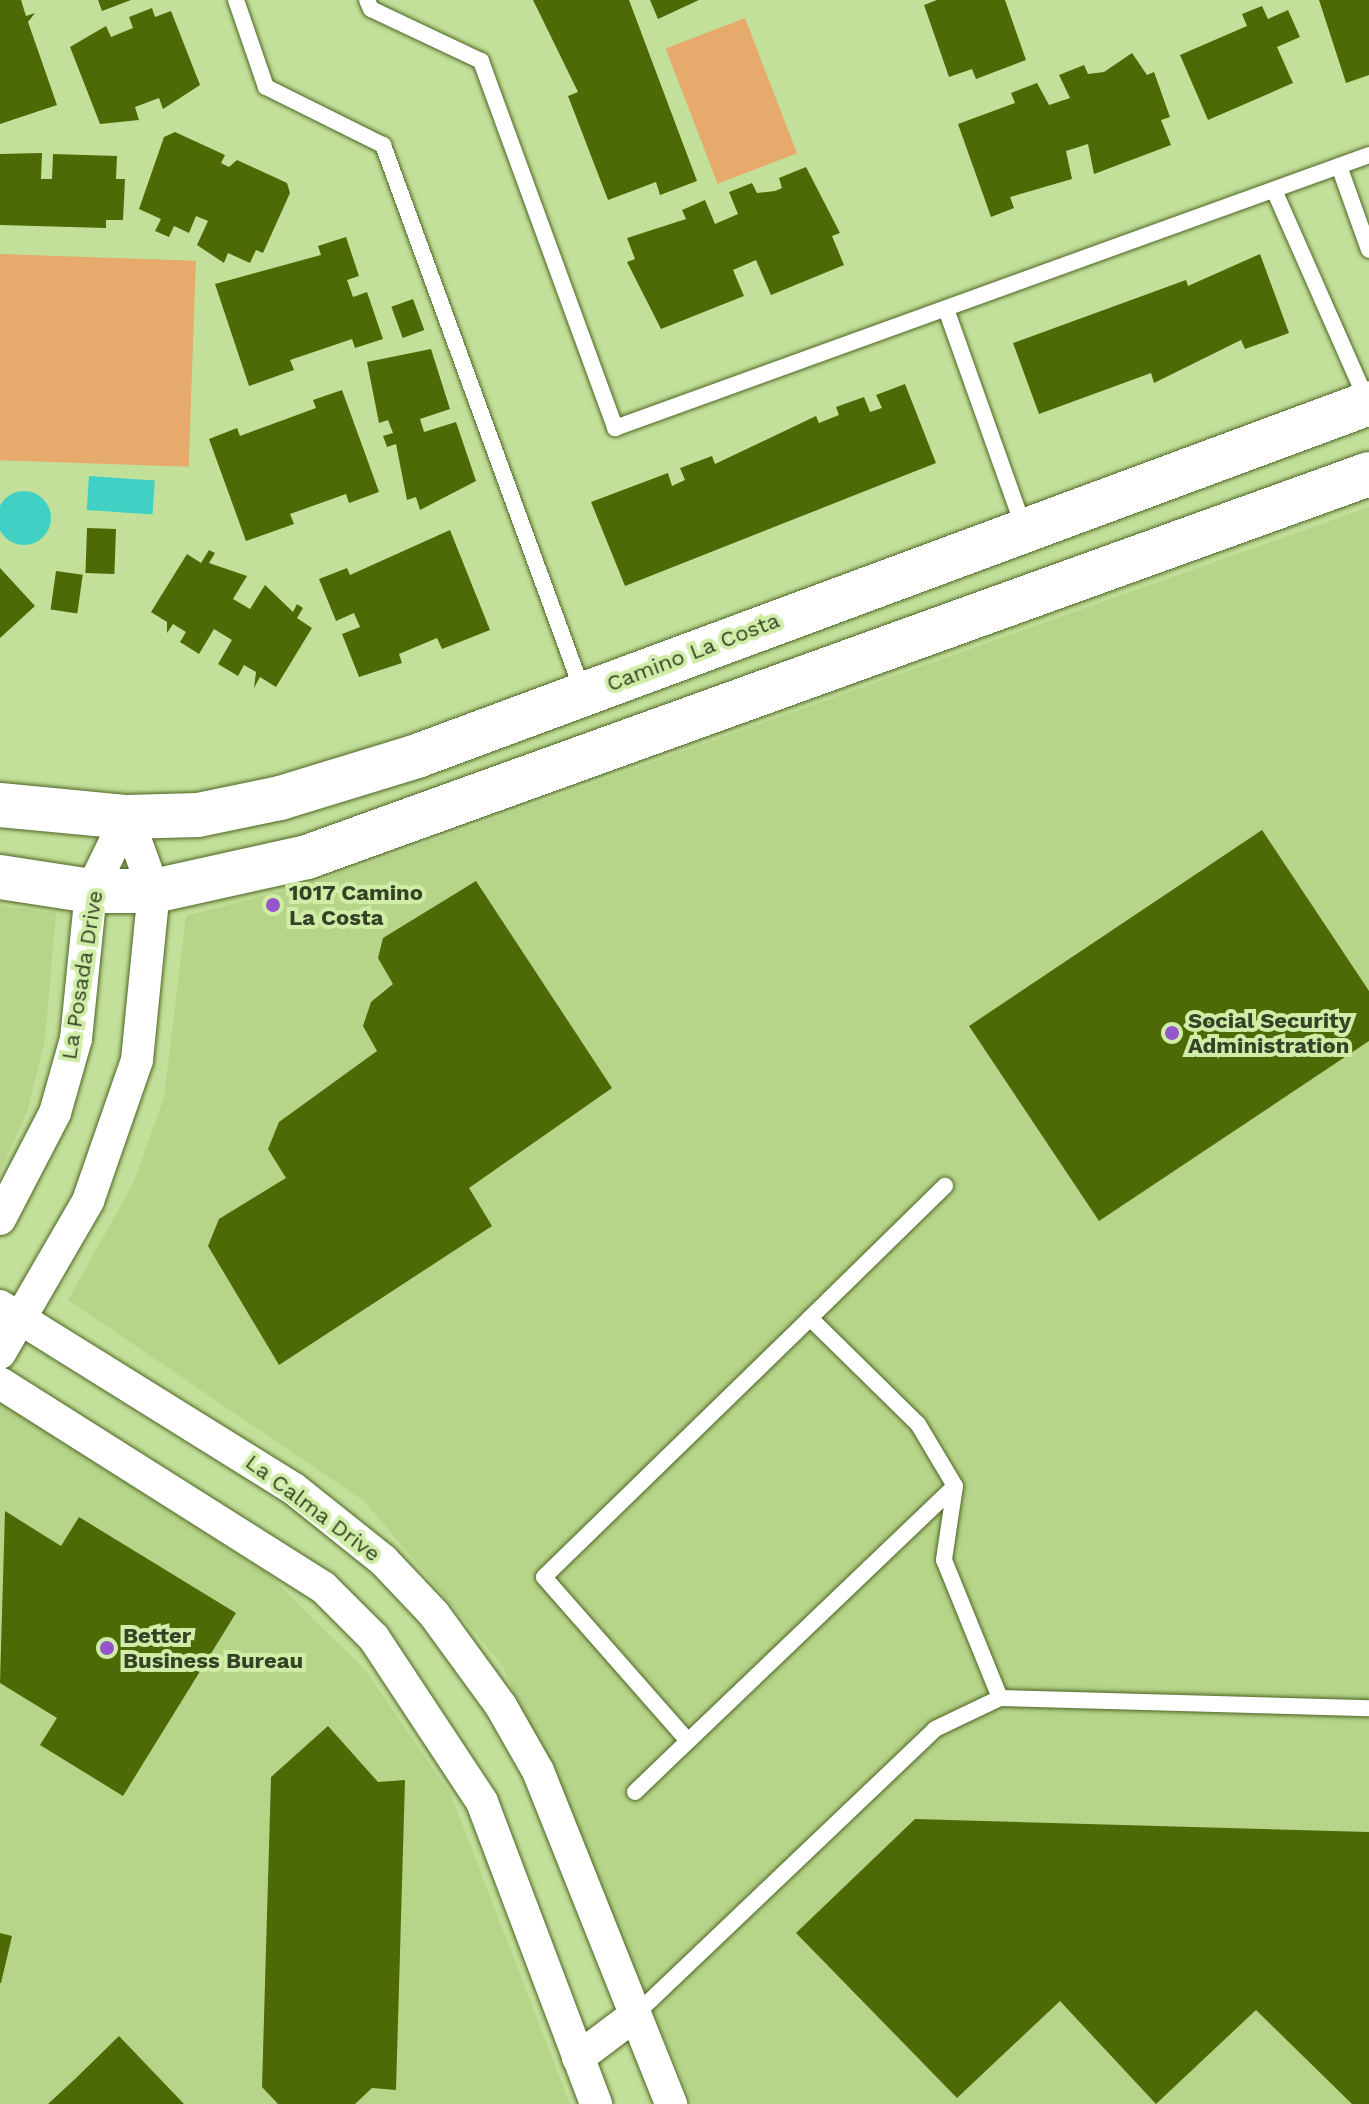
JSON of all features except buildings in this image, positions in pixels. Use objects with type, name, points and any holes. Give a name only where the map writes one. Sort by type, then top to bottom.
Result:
[{"type":"street","name":"Camino La Costa","points":[[0,805],[127,817],[198,815],[280,798],[584,693],[1369,403]]},
{"type":"street","points":[[0,877],[91,891],[154,891],[380,834],[1369,474]]},
{"type":"street","points":[[0,1353],[11,1312],[88,1201],[124,1110],[146,1016],[154,891],[127,817]]},
{"type":"street","name":"La Posada Drive","points":[[0,1219],[55,1113],[76,1039],[91,891],[127,817]]},
{"type":"street","name":"La Calma Drive","points":[[11,1312],[306,1497],[383,1560],[434,1614],[501,1706],[538,1771],[671,2104]]},
{"type":"street","points":[[0,1383],[323,1587],[374,1638],[482,1802],[596,2104]]},
{"type":"street","points":[[578,2058],[635,2015]]},
{"type":"lane","points":[[236,0],[266,87],[383,145],[584,693]]},
{"type":"lane","points":[[367,0],[371,9],[481,61],[615,428],[1369,155]]},
{"type":"lane","points":[[1339,166],[1369,250]]},
{"type":"lane","points":[[1274,190],[1369,403]]},
{"type":"lane","points":[[946,309],[1024,528]]},
{"type":"lane","points":[[688,1741],[544,1577],[945,1186]]},
{"type":"lane","points":[[810,1318],[918,1424],[955,1486],[944,1560],[1000,1698]]},
{"type":"lane","points":[[635,1792],[955,1486]]},
{"type":"lane","points":[[635,2015],[935,1729],[1000,1698],[1369,1708]]},
{"type":"shaded area","points":[[745,18],[797,153],[718,184],[666,48]]},
{"type":"shaded area","points":[[0,254],[196,261],[189,467],[0,460]]},
{"type":"shaded area","points":[[1369,507],[1369,2104],[693,2104],[502,1665],[364,1501],[68,1300],[134,1182],[164,1097],[186,916],[313,883]]},
{"type":"shaded area","points":[[0,906],[56,913],[45,1040],[27,1112],[0,1172]]},
{"type":"shaded area","points":[[0,1402],[266,1572],[366,1671],[451,1795],[570,2104],[0,2104]]},
{"type":"water","points":[[89,476],[155,481],[152,515],[87,510]]},
{"type":"water","points":[[24,491],[43,499],[51,518],[43,537],[24,545],[5,537],[-3,518],[5,499]]},
{"type":"place","name":"1017 Camino La Costa","points":[[273,905]]},
{"type":"place","name":"Social Security Administration","points":[[1172,1033]]},
{"type":"place","name":"Better Business Bureau","points":[[107,1648]]}]
